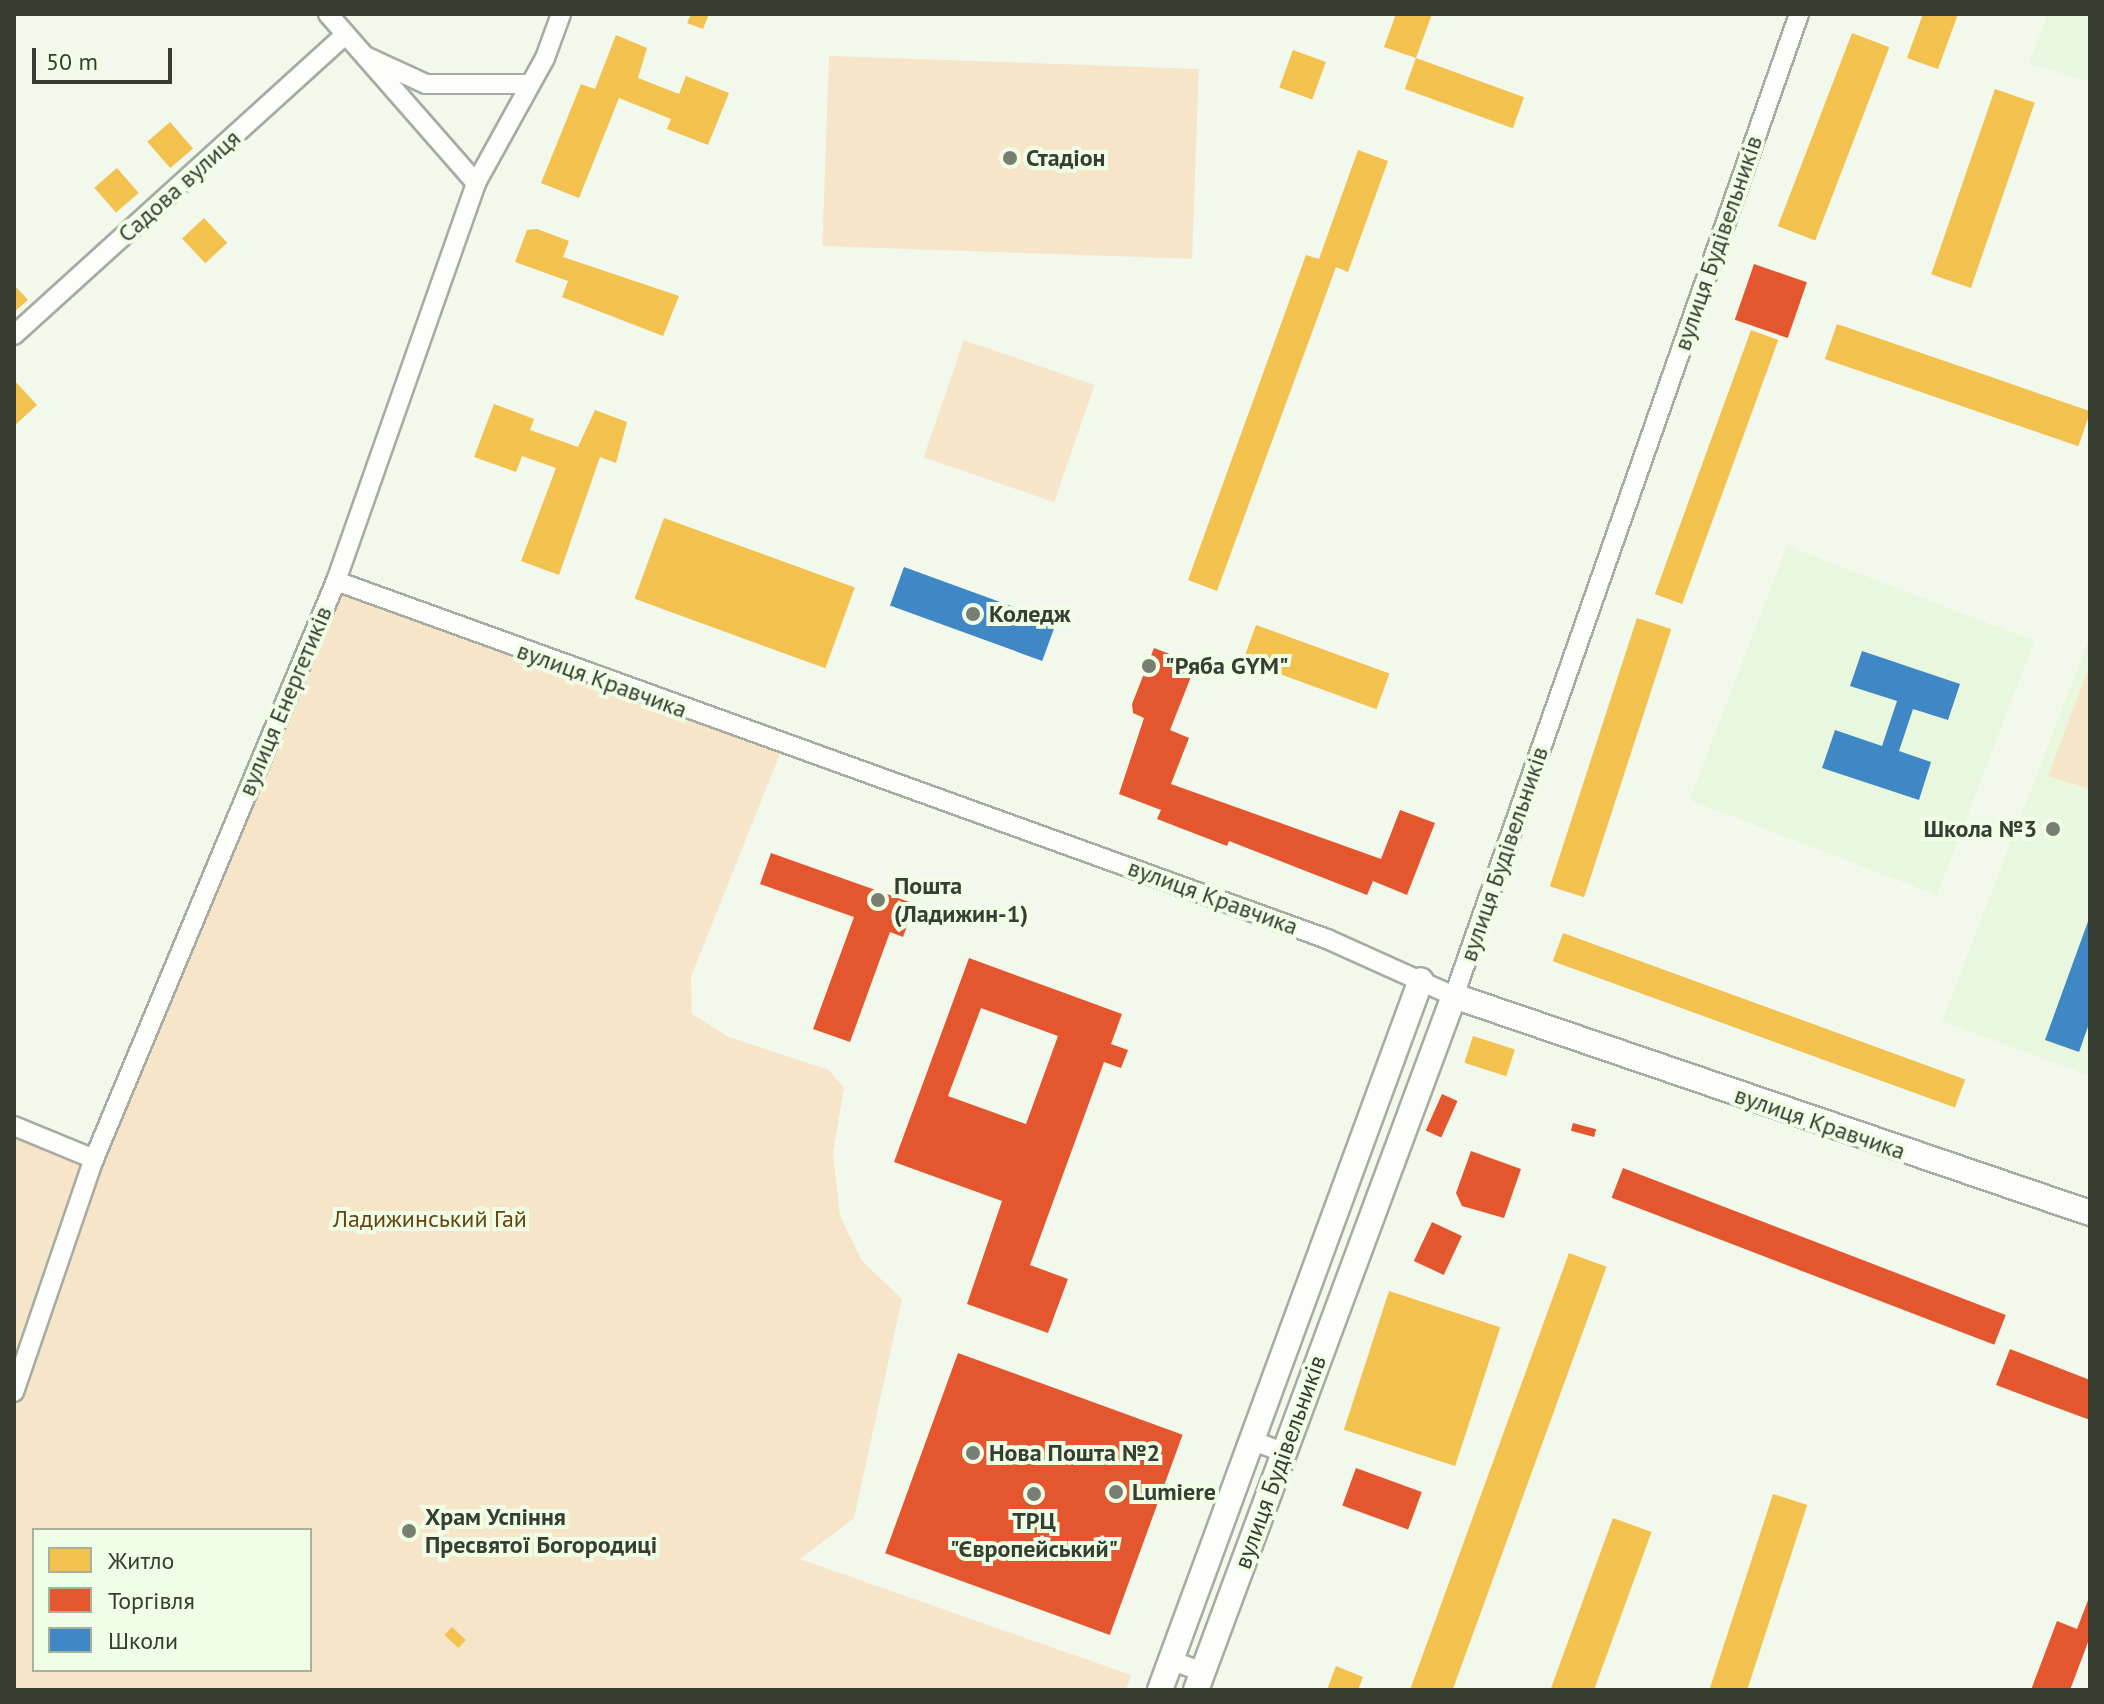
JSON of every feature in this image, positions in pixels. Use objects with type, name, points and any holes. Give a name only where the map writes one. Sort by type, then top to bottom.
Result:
[{"type":"street","points":[[328,14],[343,37],[476,183]]},
{"type":"street","name":"вулиця Енергетиків","points":[[14,1392],[94,1159],[336,581],[476,183],[561,14]]},
{"type":"street","name":"вулиця Будівельників","points":[[1199,1681],[1454,996],[1799,14]]},
{"type":"street","name":"Садова вулиця","points":[[14,335],[343,37]]},
{"type":"street","points":[[358,53],[426,84],[528,84]]},
{"type":"street","name":"вулиця Кравчика","points":[[336,581],[1077,846],[1421,980],[1454,996],[2090,1213]]},
{"type":"street","points":[[1160,1690],[1421,980]]},
{"type":"street","points":[[14,1126],[94,1159]]},
{"type":"street","points":[[1251,1440],[1283,1452]]},
{"type":"street","points":[[1170,1660],[1199,1681]]},
{"type":"shaded area","points":[[2048,14],[2090,14],[2090,82],[2029,63]]},
{"type":"shaded area","points":[[1787,546],[2034,641],[1937,895],[1690,800]]},
{"type":"shaded area","name":"Школа №3","points":[[2090,636],[2090,1076],[1942,1021]]},
{"type":"green space","name":"Стадіон","points":[[829,56],[1199,69],[1192,259],[822,246]]},
{"type":"green space","points":[[964,340],[1094,385],[1054,502],[924,457]]},
{"type":"green space","name":"Ладижинський Гай","points":[[336,581],[783,746],[691,977],[692,1014],[729,1037],[829,1070],[844,1088],[833,1153],[840,1216],[862,1261],[902,1299],[854,1518],[800,1559],[1131,1675],[1126,1690],[14,1690],[14,1126],[93,1158]]},
{"type":"green space","points":[[2090,665],[2090,789],[2048,776]]},
{"type":"building: Житло","points":[[691,14],[709,14],[703,29],[687,23]]},
{"type":"building: Житло","points":[[1396,14],[1432,14],[1416,58],[1384,47]]},
{"type":"building: Житло","points":[[1923,14],[1958,14],[1938,69],[1907,58]]},
{"type":"building: Житло","points":[[1852,33],[1889,47],[1815,241],[1778,226]]},
{"type":"building: Житло","points":[[616,35],[647,48],[638,78],[679,94],[686,76],[729,93],[708,145],[667,129],[671,119],[619,98],[579,198],[541,183],[581,84],[595,89]]},
{"type":"building: Житло","points":[[1293,50],[1326,62],[1312,100],[1279,88]]},
{"type":"building: Житло","points":[[1416,58],[1524,97],[1513,128],[1405,89]]},
{"type":"building: Житло","points":[[1995,89],[2035,103],[1971,288],[1931,274]]},
{"type":"building: Житло","points":[[170,122],[193,148],[170,168],[147,142]]},
{"type":"building: Житло","points":[[1358,150],[1388,161],[1348,272],[1336,267],[1217,591],[1188,580],[1306,255],[1319,259]]},
{"type":"building: Житло","points":[[117,168],[139,193],[116,213],[94,188]]},
{"type":"building: Житло","points":[[204,218],[227,243],[205,263],[182,238]]},
{"type":"building: Житло","points":[[537,229],[569,241],[563,257],[679,296],[663,336],[562,297],[568,281],[515,262],[527,230]]},
{"type":"building: Житло","points":[[14,285],[28,300],[14,312]]},
{"type":"building: Житло","points":[[1837,324],[2090,411],[2078,446],[1825,359]]},
{"type":"building: Житло","points":[[1751,330],[1778,340],[1682,604],[1655,594]]},
{"type":"building: Житло","points":[[14,380],[37,405],[14,426]]},
{"type":"building: Житло","points":[[494,404],[534,419],[530,430],[578,447],[595,410],[627,422],[616,463],[600,457],[559,575],[521,561],[556,468],[522,456],[516,472],[474,457]]},
{"type":"building: Житло","points":[[664,518],[855,587],[825,668],[635,599]]},
{"type":"building: Житло","points":[[1637,618],[1671,629],[1584,897],[1550,886]]},
{"type":"building: Житло","points":[[1256,625],[1389,674],[1376,709],[1243,661]]},
{"type":"building: Житло","points":[[1563,933],[1965,1079],[1955,1108],[1553,961]]},
{"type":"building: Житло","points":[[1473,1036],[1515,1050],[1506,1076],[1464,1063]]},
{"type":"building: Житло","points":[[1569,1253],[1607,1267],[1453,1690],[1410,1690]]},
{"type":"building: Житло","points":[[1389,1291],[1500,1327],[1455,1466],[1344,1430]]},
{"type":"building: Житло","points":[[1773,1494],[1807,1505],[1747,1690],[1709,1690]]},
{"type":"building: Житло","points":[[1613,1518],[1652,1532],[1594,1690],[1551,1689]]},
{"type":"building: Житло","points":[[452,1627],[466,1640],[458,1648],[444,1635]]},
{"type":"building: Житло","points":[[1336,1666],[1363,1677],[1358,1690],[1327,1690]]},
{"type":"building: Торгівля","points":[[1754,264],[1807,282],[1788,338],[1735,320]]},
{"type":"building: Торгівля","points":[[1154,648],[1196,664],[1170,730],[1189,738],[1171,784],[1381,859],[1400,810],[1435,823],[1407,895],[1373,881],[1367,895],[1229,841],[1227,846],[1157,819],[1161,810],[1119,794],[1144,718],[1133,713],[1132,704]]},
{"type":"building: Торгівля","points":[[771,853],[915,904],[903,937],[890,932],[850,1042],[813,1029],[854,917],[760,884]]},
{"type":"building: Торгівля","points":[[969,958],[1122,1014],[1111,1044],[1128,1050],[1121,1068],[1104,1062],[1030,1265],[1068,1279],[1048,1333],[967,1304],[1002,1201],[894,1162]],"holes":[[[981,1008],[1058,1036],[1026,1124],[948,1096]]]},
{"type":"building: Торгівля","points":[[1442,1094],[1458,1101],[1441,1137],[1426,1131]]},
{"type":"building: Торгівля","points":[[1573,1123],[1596,1129],[1594,1137],[1571,1131]]},
{"type":"building: Торгівля","points":[[1471,1151],[1521,1169],[1504,1218],[1462,1206],[1456,1193]]},
{"type":"building: Торгівля","points":[[1623,1168],[2006,1315],[1994,1345],[1612,1198]]},
{"type":"building: Торгівля","points":[[1432,1222],[1462,1236],[1444,1275],[1414,1261]]},
{"type":"building: Торгівля","points":[[2010,1349],[2090,1380],[2090,1420],[1996,1385]]},
{"type":"building: Торгівля","name":"ТРЦ \"Європейський\"","points":[[958,1353],[1183,1435],[1110,1635],[885,1553]]},
{"type":"building: Торгівля","points":[[1356,1468],[1422,1492],[1408,1530],[1342,1506]]},
{"type":"building: Торгівля","points":[[2090,1595],[2090,1637],[2070,1690],[2031,1690],[2057,1621],[2077,1629]]},
{"type":"building: Школи","name":"Коледж","points":[[904,567],[1056,622],[1042,661],[890,606]]},
{"type":"building: Школи","points":[[1862,651],[1960,684],[1948,720],[1913,709],[1899,751],[1931,762],[1919,800],[1822,768],[1835,730],[1882,746],[1897,701],[1850,686]]},
{"type":"building: Школи","points":[[2090,916],[2090,1021],[2079,1052],[2045,1040]]},
{"type":"place","name":"Стадіон","points":[[1010,158]]},
{"type":"place","name":"Коледж","points":[[973,614]]},
{"type":"place","name":"\"Ряба GYM\"","points":[[1149,666]]},
{"type":"place","name":"Школа №3","points":[[2053,829]]},
{"type":"place","name":"Пошта (Ладижин-1)","points":[[878,900]]},
{"type":"place","name":"Нова Пошта №2","points":[[973,1453]]},
{"type":"place","name":"Lumiere","points":[[1116,1492]]},
{"type":"place","name":"ТРЦ \"Європейський\"","points":[[1034,1494]]},
{"type":"place","name":"Храм Успіння Пресвятої Богородиці","points":[[409,1531]]}]
